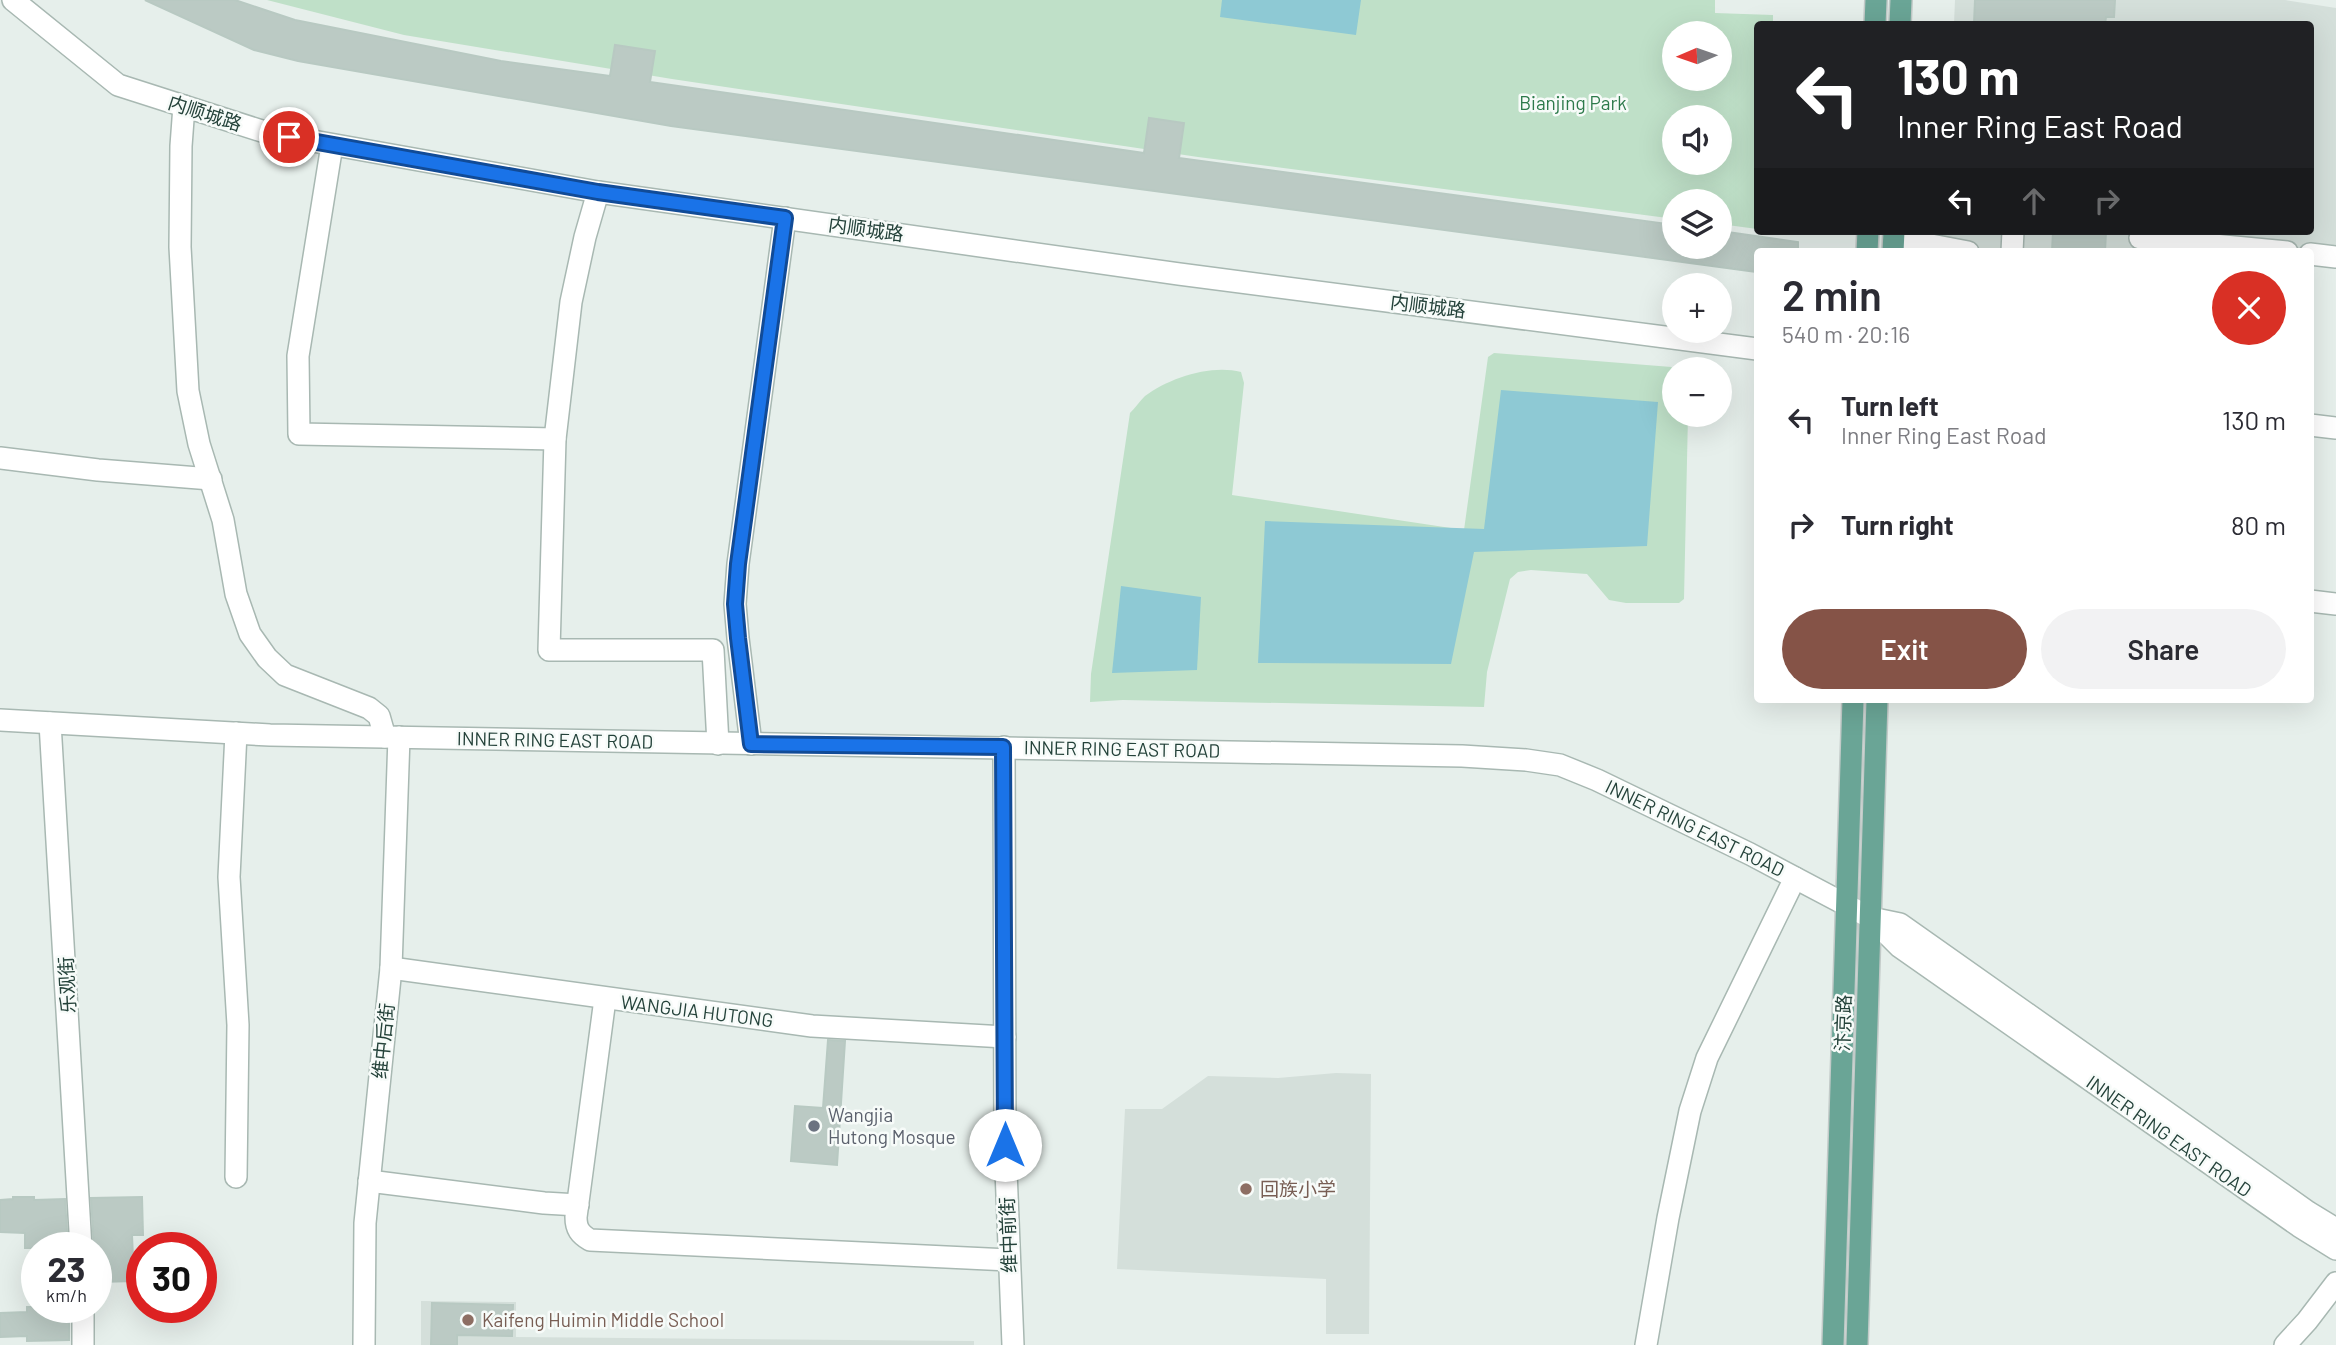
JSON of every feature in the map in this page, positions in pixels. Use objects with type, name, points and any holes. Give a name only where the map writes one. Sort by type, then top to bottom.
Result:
[{"type":"main road","points":[[1875,21],[1876,0]]},
{"type":"main road","points":[[1900,21],[1901,0]]},
{"type":"main road","name":"汴京路","points":[[1833,1345],[1853,703]]},
{"type":"main road","name":"汴京路","points":[[1857,1345],[1877,703]]},
{"type":"street","name":"内顺城路","points":[[13,0],[118,85],[268,133],[598,192],[1179,274],[1754,349]]},
{"type":"street","points":[[184,106],[180,234],[188,391],[199,444],[223,520],[236,594],[250,634],[267,658],[285,675],[369,708],[379,716],[392,737]]},
{"type":"street","points":[[332,145],[298,356],[299,434],[555,439]]},
{"type":"street","points":[[598,192],[571,302],[555,439],[549,650],[713,650],[718,744]]},
{"type":"street","points":[[751,744],[735,604],[738,564],[785,218]]},
{"type":"street","points":[[1893,240],[1943,248]]},
{"type":"street","points":[[2140,241],[2234,248]]},
{"type":"street","points":[[2314,254],[2336,257]]},
{"type":"street","points":[[2314,425],[2336,428]]},
{"type":"street","points":[[0,458],[98,471],[211,479]]},
{"type":"street","points":[[2314,601],[2336,604]]},
{"type":"street","name":"INNER RING EAST ROAD","points":[[0,720],[236,733],[1448,756],[1526,760],[1560,765],[1597,780],[1750,854],[1871,918],[1900,925],[2336,1229]]},
{"type":"street","name":"乐观街","points":[[50,723],[80,1232]]},
{"type":"street","points":[[236,733],[229,877],[238,1026],[236,1177]]},
{"type":"street","name":"维中后街","points":[[364,1345],[365,1223],[391,968],[392,737]]},
{"type":"street","name":"维中前街","points":[[1003,747],[1005,1037],[1013,1345]]},
{"type":"street","points":[[1646,1345],[1690,1111],[1707,1058],[1796,878]]},
{"type":"street","name":"INNER RING EAST ROAD","points":[[1871,918],[1900,947],[2287,1219],[2336,1250]]},
{"type":"street","name":"WANGJIA HUTONG","points":[[391,968],[811,1026],[1005,1037]]},
{"type":"street","points":[[605,999],[576,1225],[581,1234],[590,1240],[1009,1260]]},
{"type":"street","points":[[369,1181],[578,1205]]},
{"type":"street","points":[[2285,1345],[2336,1283]]},
{"type":"street","points":[[83,1323],[83,1345]]},
{"type":"shaded area","points":[[1955,0],[2285,0],[2336,8],[2336,264],[2314,254],[2314,248],[1943,248],[1944,235],[2314,235],[2314,21],[1954,21]]},
{"type":"shaded area","name":"回族小学","points":[[1336,1073],[1371,1074],[1369,1334],[1326,1334],[1326,1279],[1117,1269],[1125,1109],[1162,1109],[1208,1076],[1278,1078]]},
{"type":"shaded area","name":"Kaifeng Huimin Middle School","points":[[421,1301],[516,1302],[516,1337],[974,1341],[974,1345],[421,1345]]},
{"type":"green space","name":"Bianjing Park","points":[[267,0],[1715,0],[1715,13],[1773,15],[1773,21],[1754,21],[1754,229],[1732,226],[1732,189],[1662,189],[1662,217],[1198,157],[672,79],[404,35]]},
{"type":"green space","points":[[1494,353],[1662,366],[1662,427],[1688,427],[1684,599],[1679,603],[1626,603],[1609,600],[1587,574],[1531,570],[1518,572],[1510,579],[1487,672],[1484,707],[1123,700],[1090,702],[1091,674],[1130,413],[1145,396],[1191,374],[1217,370],[1241,372],[1244,383],[1232,495],[1464,530],[1488,357]]},
{"type":"water","points":[[1222,0],[1361,0],[1356,35],[1220,17]]},
{"type":"water","points":[[1501,390],[1658,402],[1647,546],[1474,552],[1451,664],[1258,663],[1265,521],[1484,529]]},
{"type":"water","points":[[1121,586],[1201,597],[1197,670],[1112,673]]},
{"type":"building","points":[[145,0],[235,0],[295,20],[501,61],[610,76],[615,45],[655,51],[650,82],[1144,153],[1149,118],[1184,123],[1179,158],[1662,223],[1662,259],[1732,259],[1732,233],[1798,242],[1798,248],[1754,248],[1754,272],[671,126],[298,61],[254,50]]},
{"type":"building","points":[[1975,0],[2115,0],[2114,17],[2106,17],[2105,21],[1974,21]]},
{"type":"building","points":[[2053,235],[2106,235],[2105,248],[2052,248]]},
{"type":"building","name":"Wangjia Hutong Mosque","points":[[828,1040],[845,1041],[837,1165],[791,1161],[795,1106],[823,1108]]},
{"type":"building","points":[[142,1197],[143,1232],[126,1232],[126,1281],[112,1282],[112,1232],[93,1232],[91,1198]]},
{"type":"building","points":[[65,1199],[67,1232],[0,1232],[0,1200]]},
{"type":"building","points":[[432,1303],[513,1305],[512,1336],[457,1335],[457,1345],[431,1345]]},
{"type":"building","points":[[21,1312],[21,1323],[69,1323],[69,1340],[27,1341],[27,1336],[0,1337],[0,1313]]},
{"type":"place","name":"Wangjia Hutong Mosque","points":[[814,1126]]},
{"type":"place","name":"回族小学","points":[[1246,1189]]},
{"type":"place","name":"Kaifeng Huimin Middle School","points":[[468,1320]]},
{"type":"route","points":[[289,137],[598,192],[785,218],[738,564],[735,604],[751,744],[1003,747],[1005,1145]]}]
